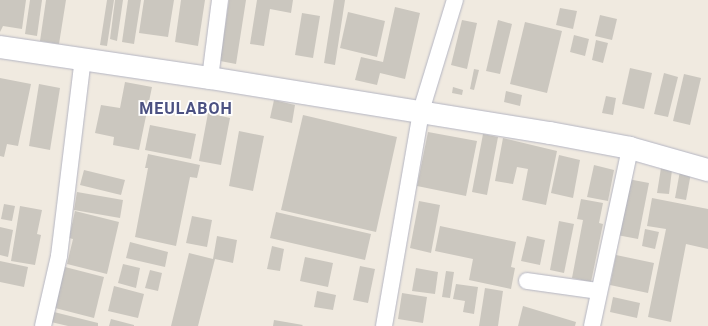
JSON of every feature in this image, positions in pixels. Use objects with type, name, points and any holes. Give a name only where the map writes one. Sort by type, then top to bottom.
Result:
[{"type":"street","points":[[210,78],[220,0]]},
{"type":"street","points":[[384,326],[421,111],[455,0]]},
{"type":"street","points":[[0,47],[83,58],[421,111],[630,148],[708,170]]},
{"type":"street","points":[[43,326],[60,256],[83,58]]},
{"type":"street","points":[[592,326],[598,292],[630,148]]},
{"type":"street","points":[[527,281],[598,292]]},
{"type":"building","points":[[0,0],[26,0],[22,29],[3,26],[0,32]]},
{"type":"building","points":[[30,0],[42,0],[37,36],[25,34]]},
{"type":"building","points":[[46,0],[66,0],[59,44],[40,41]]},
{"type":"building","points":[[107,0],[114,0],[107,46],[100,45]]},
{"type":"building","points":[[115,0],[123,0],[117,41],[110,39]]},
{"type":"building","points":[[128,0],[141,0],[134,44],[122,42]]},
{"type":"building","points":[[144,0],[174,0],[168,37],[139,33]]},
{"type":"building","points":[[181,0],[205,0],[198,46],[175,42]]},
{"type":"building","points":[[229,0],[246,0],[236,64],[220,61]]},
{"type":"building","points":[[257,0],[293,0],[291,13],[270,9],[264,46],[250,44]]},
{"type":"building","points":[[334,0],[345,0],[335,65],[324,63]]},
{"type":"building","points":[[395,7],[420,13],[405,79],[380,73],[377,85],[355,80],[361,57],[383,62]]},
{"type":"building","points":[[560,8],[577,11],[573,29],[556,25]]},
{"type":"building","points":[[348,12],[385,21],[377,57],[340,48]]},
{"type":"building","points":[[302,13],[320,16],[313,58],[295,55]]},
{"type":"building","points":[[600,15],[617,19],[612,40],[595,36]]},
{"type":"building","points":[[462,20],[477,23],[467,69],[451,65]]},
{"type":"building","points":[[498,20],[512,24],[500,74],[486,71]]},
{"type":"building","points":[[525,22],[562,31],[547,93],[510,84]]},
{"type":"building","points":[[574,35],[589,39],[585,56],[570,52]]},
{"type":"building","points":[[596,40],[608,43],[603,63],[592,60]]},
{"type":"building","points":[[630,68],[652,73],[644,109],[622,104]]},
{"type":"building","points":[[474,69],[479,70],[474,90],[470,89]]},
{"type":"building","points":[[664,73],[678,77],[668,117],[654,114]]},
{"type":"building","points":[[684,74],[701,78],[690,125],[673,121]]},
{"type":"building","points":[[0,78],[31,84],[18,146],[7,144],[4,157],[0,156]]},
{"type":"building","points":[[125,82],[152,87],[139,150],[113,145],[114,137],[95,133],[101,105],[120,108]]},
{"type":"building","points":[[39,84],[60,88],[50,150],[29,146]]},
{"type":"building","points":[[453,87],[463,90],[462,95],[452,93]]},
{"type":"building","points":[[506,91],[522,95],[520,106],[504,102]]},
{"type":"building","points":[[606,96],[616,98],[613,115],[602,113]]},
{"type":"building","points":[[274,100],[295,105],[292,123],[270,118]]},
{"type":"building","points":[[208,113],[230,118],[221,165],[199,161]]},
{"type":"building","points":[[303,115],[397,137],[376,232],[281,210]]},
{"type":"building","points":[[150,125],[196,134],[191,159],[145,150]]},
{"type":"building","points":[[239,131],[264,136],[253,191],[229,186]]},
{"type":"building","points":[[428,132],[477,141],[466,196],[417,186]]},
{"type":"building","points":[[483,134],[498,137],[487,195],[472,192]]},
{"type":"building","points":[[503,138],[557,151],[546,205],[522,200],[528,169],[517,167],[513,184],[495,181]]},
{"type":"building","points":[[148,154],[200,165],[197,178],[190,177],[176,246],[135,237],[148,168],[145,168]]},
{"type":"building","points":[[559,155],[580,160],[573,198],[551,193]]},
{"type":"building","points":[[594,165],[614,170],[608,201],[587,197]]},
{"type":"building","points":[[661,168],[672,170],[669,194],[657,193]]},
{"type":"building","points":[[84,170],[125,180],[121,195],[80,185]]},
{"type":"building","points":[[680,171],[691,173],[686,200],[675,198]]},
{"type":"building","points":[[628,179],[649,183],[638,239],[617,235]]},
{"type":"building","points":[[77,192],[123,200],[120,218],[74,210]]},
{"type":"building","points":[[652,198],[708,209],[708,249],[686,244],[671,322],[648,317],[666,229],[647,226]]},
{"type":"building","points":[[581,199],[603,203],[599,223],[603,224],[591,282],[572,278],[583,220],[577,219]]},
{"type":"building","points":[[419,201],[440,205],[431,253],[410,248]]},
{"type":"building","points":[[4,204],[15,206],[12,221],[1,219]]},
{"type":"building","points":[[20,206],[42,210],[37,234],[41,235],[35,265],[11,261]]},
{"type":"building","points":[[75,211],[119,222],[107,274],[67,264],[73,239],[69,238]]},
{"type":"building","points":[[276,212],[371,234],[365,260],[270,238]]},
{"type":"building","points":[[192,216],[212,220],[207,247],[186,243]]},
{"type":"building","points":[[559,221],[574,224],[564,273],[550,270]]},
{"type":"building","points":[[440,226],[516,242],[511,267],[515,268],[511,289],[469,280],[473,259],[435,251]]},
{"type":"building","points":[[0,227],[13,230],[8,257],[0,255]]},
{"type":"building","points":[[645,229],[659,232],[655,249],[642,246]]},
{"type":"building","points":[[217,236],[237,240],[233,263],[215,259],[198,326],[171,326],[189,253],[213,259]]},
{"type":"building","points":[[527,236],[545,240],[540,265],[521,261]]},
{"type":"building","points":[[130,242],[168,252],[165,267],[126,258]]},
{"type":"building","points":[[272,246],[284,249],[280,271],[267,269]]},
{"type":"building","points":[[616,255],[654,263],[648,293],[610,285]]},
{"type":"building","points":[[305,257],[333,263],[328,287],[300,281]]},
{"type":"building","points":[[0,261],[28,267],[24,287],[0,282]]},
{"type":"building","points":[[123,264],[140,268],[136,288],[118,283]]},
{"type":"building","points":[[360,266],[375,269],[368,303],[353,300]]},
{"type":"building","points":[[65,267],[104,277],[94,318],[55,308]]},
{"type":"building","points":[[416,268],[438,272],[435,294],[412,291]]},
{"type":"building","points":[[150,270],[162,273],[158,291],[145,288]]},
{"type":"building","points":[[446,271],[454,272],[450,298],[442,297]]},
{"type":"building","points":[[456,284],[478,287],[474,314],[463,312],[465,301],[453,299]]},
{"type":"building","points":[[114,286],[144,294],[138,318],[108,311]]},
{"type":"building","points":[[485,288],[503,291],[498,326],[479,326]]},
{"type":"building","points":[[317,291],[336,295],[333,310],[314,307]]},
{"type":"building","points":[[402,293],[427,297],[423,323],[398,319]]},
{"type":"building","points":[[613,297],[640,303],[637,318],[610,312]]},
{"type":"building","points":[[523,306],[576,322],[575,326],[518,326]]},
{"type":"building","points":[[54,312],[98,323],[98,326],[68,326],[51,322]]},
{"type":"building","points":[[111,319],[134,325],[134,326],[109,326]]},
{"type":"building","points":[[274,320],[303,325],[273,326]]},
{"type":"district","name":"MEULABOH","points":[[186,109]]}]
